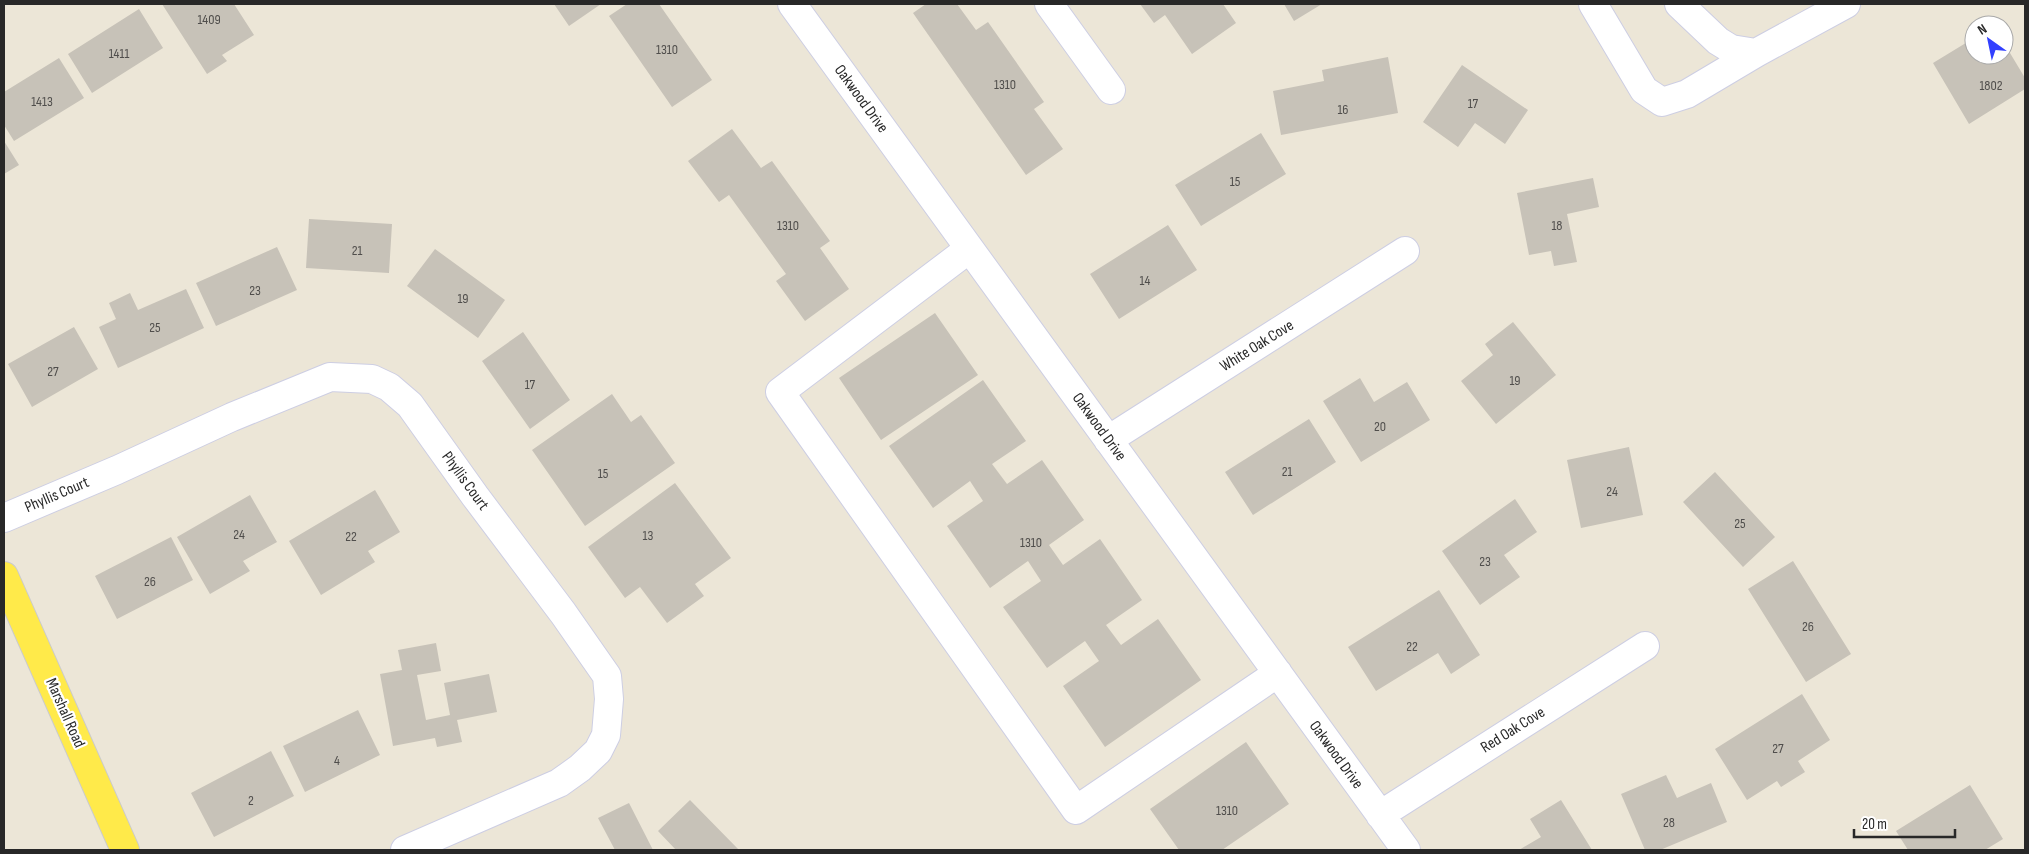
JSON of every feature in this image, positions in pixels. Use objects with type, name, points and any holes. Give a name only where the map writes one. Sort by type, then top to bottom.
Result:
[{"type":"main road","name":"Marshall Road","points":[[4,576],[125,850]]},
{"type":"street","name":"Oakwood Drive","points":[[792,4],[1406,850]]},
{"type":"street","points":[[1048,4],[1111,90]]},
{"type":"street","points":[[1593,4],[1644,90],[1662,102],[1687,94],[1756,53],[1846,4]]},
{"type":"street","points":[[1679,4],[1718,41],[1731,49],[1756,53]]},
{"type":"street","points":[[969,249],[780,392],[1076,810],[1278,673]]},
{"type":"street","name":"White Oak Cove","points":[[1108,440],[1405,251]]},
{"type":"street","name":"Phyllis Court","points":[[4,518],[117,470],[232,417],[330,377],[372,379],[389,387],[410,405],[475,496],[563,613],[607,676],[609,699],[606,735],[598,751],[580,768],[559,783],[405,850]]},
{"type":"street","name":"Red Oak Cove","points":[[1380,815],[1646,646]]},
{"type":"building","points":[[162,4],[234,4],[254,35],[222,55],[227,61],[207,74]]},
{"type":"building","points":[[554,4],[601,4],[569,26]]},
{"type":"building","points":[[627,4],[659,4],[712,80],[672,107],[609,16]]},
{"type":"building","points":[[926,4],[957,4],[976,30],[988,22],[1044,102],[1034,109],[1063,149],[1026,175],[913,13]]},
{"type":"building","points":[[1140,4],[1223,4],[1236,23],[1192,54],[1165,15],[1154,23]]},
{"type":"building","points":[[1284,4],[1322,4],[1294,21]]},
{"type":"building","points":[[139,9],[163,48],[92,93],[68,54]]},
{"type":"building","points":[[1964,44],[1964,65],[2014,65],[2014,60],[2025,78],[2025,89],[1969,124],[1933,63]]},
{"type":"building","points":[[1388,57],[1398,113],[1281,135],[1273,91],[1324,81],[1322,70]]},
{"type":"building","points":[[59,58],[84,98],[14,141],[4,125],[4,92]]},
{"type":"building","points":[[1462,65],[1528,110],[1505,144],[1475,123],[1458,147],[1423,122]]},
{"type":"building","points":[[732,129],[761,168],[772,161],[830,241],[820,248],[849,289],[805,321],[776,281],[786,274],[729,195],[719,202],[688,161]]},
{"type":"building","points":[[1261,133],[1286,174],[1201,226],[1175,185]]},
{"type":"building","points":[[4,141],[19,165],[4,174]]},
{"type":"building","points":[[1593,178],[1599,207],[1567,214],[1577,262],[1554,266],[1551,251],[1529,255],[1517,193]]},
{"type":"building","points":[[309,219],[392,224],[389,273],[306,268]]},
{"type":"building","points":[[1168,225],[1197,270],[1119,319],[1090,274]]},
{"type":"building","points":[[277,247],[297,290],[216,326],[196,283]]},
{"type":"building","points":[[435,249],[505,300],[478,338],[407,286]]},
{"type":"building","points":[[186,289],[204,328],[118,368],[99,327],[116,319],[109,303],[130,293],[138,310]]},
{"type":"building","points":[[935,313],[978,375],[881,440],[839,378]]},
{"type":"building","points":[[1513,322],[1556,375],[1496,424],[1461,381],[1493,355],[1485,344]]},
{"type":"building","points":[[74,327],[98,369],[32,407],[8,364]]},
{"type":"building","points":[[523,332],[570,400],[530,429],[482,361]]},
{"type":"building","points":[[1360,378],[1374,402],[1407,382],[1430,420],[1361,462],[1323,401]]},
{"type":"building","points":[[983,380],[1026,441],[992,464],[1007,484],[1042,460],[1084,520],[1049,545],[1063,565],[1100,539],[1142,600],[1106,625],[1121,645],[1158,619],[1201,680],[1105,747],[1063,686],[1099,661],[1085,641],[1047,668],[1003,607],[1041,581],[1028,561],[990,588],[947,526],[983,501],[970,481],[933,508],[889,446]]},
{"type":"building","points":[[612,394],[631,422],[641,415],[675,463],[585,526],[532,450]]},
{"type":"building","points":[[1309,419],[1336,462],[1253,515],[1225,472]]},
{"type":"building","points":[[1629,447],[1643,515],[1581,528],[1567,460]]},
{"type":"building","points":[[1715,472],[1775,537],[1743,567],[1683,502]]},
{"type":"building","points":[[675,483],[731,558],[695,584],[704,596],[667,623],[640,587],[625,598],[588,547]]},
{"type":"building","points":[[375,490],[400,532],[368,551],[375,562],[321,595],[289,541]]},
{"type":"building","points":[[250,495],[277,542],[243,561],[250,571],[210,594],[177,537]]},
{"type":"building","points":[[1515,499],[1537,532],[1504,555],[1520,577],[1480,605],[1442,551]]},
{"type":"building","points":[[171,537],[193,580],[117,619],[95,576]]},
{"type":"building","points":[[1793,561],[1851,654],[1806,682],[1748,589]]},
{"type":"building","points":[[1439,590],[1480,655],[1451,674],[1438,653],[1376,691],[1348,647]]},
{"type":"building","points":[[436,643],[441,671],[417,675],[426,720],[450,715],[444,683],[489,674],[497,712],[457,720],[462,742],[437,747],[435,738],[393,746],[380,674],[402,670],[398,650]]},
{"type":"building","points":[[1802,694],[1830,740],[1798,761],[1805,772],[1781,787],[1777,781],[1747,800],[1715,749]]},
{"type":"building","points":[[358,710],[380,755],[305,792],[283,746]]},
{"type":"building","points":[[1246,742],[1289,804],[1222,850],[1179,850],[1150,809]]},
{"type":"building","points":[[271,751],[294,796],[214,837],[191,793]]},
{"type":"building","points":[[1666,775],[1677,798],[1711,783],[1727,822],[1660,850],[1645,850],[1621,794]]},
{"type":"building","points":[[1970,785],[2003,839],[1985,850],[1908,850],[1896,831]]},
{"type":"building","points":[[690,800],[739,850],[676,850],[658,831]]},
{"type":"building","points":[[1561,800],[1592,850],[1519,850],[1541,837],[1530,819]]},
{"type":"building","points":[[629,803],[653,850],[615,850],[598,818]]}]
